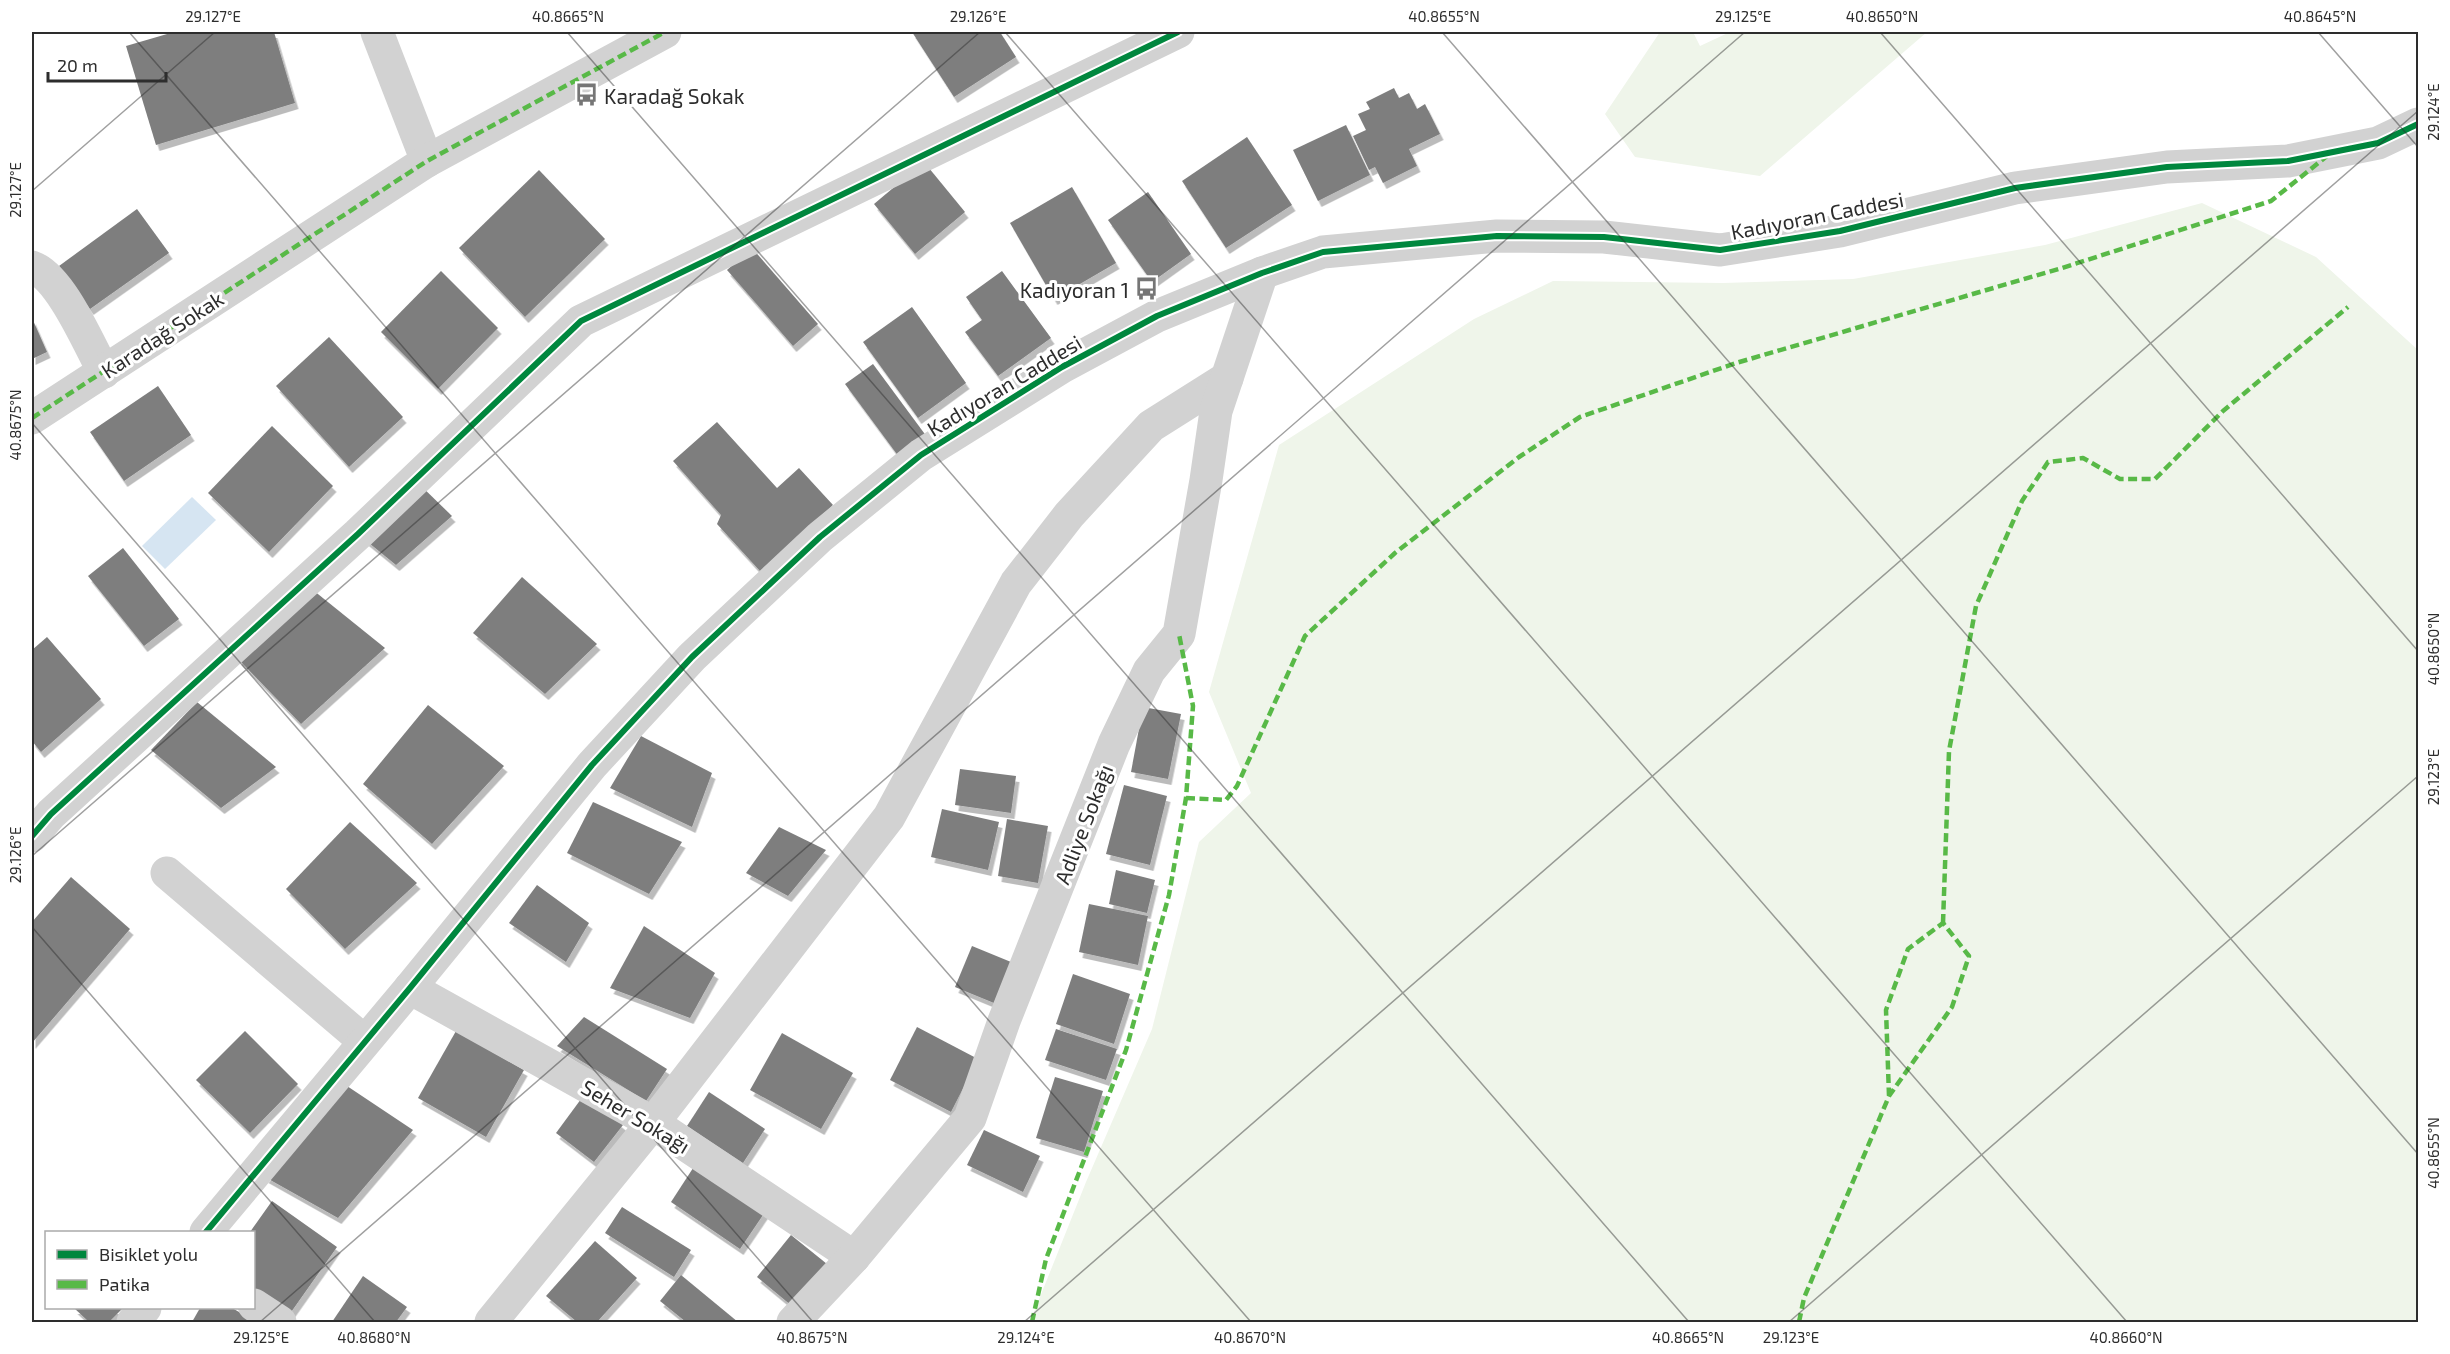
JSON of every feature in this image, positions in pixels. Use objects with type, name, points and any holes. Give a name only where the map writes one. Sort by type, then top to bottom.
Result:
[{"type":"street","points":[[377,32],[427,161]]},
{"type":"street","name":"Karadağ Sokak","points":[[32,418],[427,161],[665,32]]},
{"type":"street","points":[[38,818],[358,534],[581,321],[1178,32]]},
{"type":"street","name":"Kadıyoran Caddesi","points":[[208,1231],[592,765],[692,657],[820,537],[921,455],[1062,367],[1157,316],[1262,273],[1323,252],[1497,236],[1604,237],[1720,250],[1840,231],[2015,188],[2167,167],[2288,161],[2378,143],[2418,124]]},
{"type":"street","points":[[32,267],[38,269],[53,282],[104,372]]},
{"type":"street","name":"Adliye Sokağı","points":[[793,1323],[854,1257],[970,1118],[1004,1021],[1114,744],[1149,671],[1179,634],[1216,411],[1262,273]]},
{"type":"street","points":[[490,1323],[653,1123],[889,817],[1016,583],[1069,515],[1152,426],[1227,378]]},
{"type":"street","points":[[167,873],[364,1041]]},
{"type":"street","name":"Seher Sokağı","points":[[410,988],[653,1123],[854,1257]]},
{"type":"street","points":[[255,1306],[280,1323]]},
{"type":"street","points":[[133,1323],[144,1309]]},
{"type":"shaded area","points":[[1660,32],[1693,32],[1700,46],[1730,32],[1927,32],[1760,176],[1635,157],[1605,114]]},
{"type":"shaded area","points":[[2202,203],[2316,257],[2418,350],[2418,1322],[1030,1322],[1086,1182],[1152,1029],[1199,842],[1251,793],[1209,692],[1279,445],[1474,319],[1553,281],[1723,283],[1853,279],[2045,245]]},
{"type":"water","points":[[192,497],[216,520],[165,569],[142,546]]},
{"type":"building","points":[[174,32],[274,32],[295,103],[156,145],[126,46]]},
{"type":"building","points":[[912,32],[1000,32],[1016,57],[954,97]]},
{"type":"building","points":[[1394,88],[1399,98],[1409,93],[1417,109],[1425,104],[1440,134],[1409,149],[1417,166],[1383,183],[1375,167],[1369,170],[1353,136],[1366,130],[1358,114],[1370,109],[1366,102]]},
{"type":"building","points":[[1346,125],[1370,175],[1318,201],[1293,150]]},
{"type":"building","points":[[1247,137],[1292,205],[1226,248],[1182,181]]},
{"type":"building","points":[[924,162],[965,212],[915,254],[874,204]]},
{"type":"building","points":[[539,170],[605,239],[525,317],[459,248]]},
{"type":"building","points":[[1072,187],[1116,263],[1054,299],[1010,223]]},
{"type":"building","points":[[1148,192],[1191,254],[1152,282],[1108,220]]},
{"type":"building","points":[[137,209],[169,253],[90,309],[59,266]]},
{"type":"building","points":[[752,248],[818,324],[793,346],[727,270]]},
{"type":"building","points":[[441,271],[498,328],[438,389],[381,332]]},
{"type":"building","points":[[1002,271],[1051,338],[998,376],[965,332],[982,320],[966,297]]},
{"type":"building","points":[[912,307],[966,383],[918,418],[863,342]]},
{"type":"building","points":[[32,318],[47,352],[32,359]]},
{"type":"building","points":[[329,337],[403,417],[349,467],[276,386]]},
{"type":"building","points":[[873,364],[927,437],[899,457],[845,384]]},
{"type":"building","points":[[158,386],[191,435],[124,481],[90,432]]},
{"type":"building","points":[[717,422],[777,488],[799,468],[833,505],[760,571],[717,524],[721,515],[673,461]]},
{"type":"building","points":[[272,426],[333,486],[269,552],[208,493]]},
{"type":"building","points":[[415,480],[452,516],[396,565],[358,534]]},
{"type":"building","points":[[123,548],[179,619],[144,646],[88,576]]},
{"type":"building","points":[[522,577],[597,644],[545,694],[473,633]]},
{"type":"building","points":[[308,586],[385,648],[301,724],[238,659]]},
{"type":"building","points":[[47,637],[101,699],[41,752],[32,741],[32,650]]},
{"type":"building","points":[[197,702],[276,767],[221,808],[151,750]]},
{"type":"building","points":[[428,705],[504,766],[432,844],[363,784]]},
{"type":"building","points":[[1143,707],[1181,714],[1168,779],[1131,772]]},
{"type":"building","points":[[641,736],[712,773],[692,827],[610,788]]},
{"type":"building","points":[[960,769],[1016,776],[1011,813],[955,805]]},
{"type":"building","points":[[1124,785],[1167,796],[1150,865],[1106,854]]},
{"type":"building","points":[[593,802],[682,842],[649,894],[567,853]]},
{"type":"building","points":[[942,809],[999,822],[988,870],[931,857]]},
{"type":"building","points":[[1007,819],[1048,826],[1038,883],[998,876]]},
{"type":"building","points":[[350,822],[417,883],[345,949],[286,889]]},
{"type":"building","points":[[779,827],[826,850],[788,896],[746,873]]},
{"type":"building","points":[[1116,870],[1155,880],[1147,913],[1109,904]]},
{"type":"building","points":[[71,877],[130,929],[32,1043],[32,922]]},
{"type":"building","points":[[537,885],[589,923],[566,962],[509,923]]},
{"type":"building","points":[[1089,904],[1148,916],[1138,965],[1079,952]]},
{"type":"building","points":[[644,926],[715,973],[690,1018],[610,988]]},
{"type":"building","points":[[972,946],[1011,962],[994,1003],[955,987]]},
{"type":"building","points":[[1073,974],[1130,994],[1114,1044],[1056,1024]]},
{"type":"building","points":[[584,1017],[667,1069],[646,1101],[557,1046]]},
{"type":"building","points":[[917,1027],[978,1059],[951,1112],[890,1080]]},
{"type":"building","points":[[1056,1029],[1117,1049],[1106,1080],[1045,1060]]},
{"type":"building","points":[[245,1031],[298,1084],[250,1133],[196,1080]]},
{"type":"building","points":[[456,1031],[524,1070],[486,1137],[418,1098]]},
{"type":"building","points":[[782,1033],[853,1073],[821,1129],[750,1090]]},
{"type":"building","points":[[1055,1077],[1103,1091],[1084,1152],[1036,1138]]},
{"type":"building","points":[[344,1084],[413,1130],[338,1218],[265,1177]]},
{"type":"building","points":[[709,1092],[765,1129],[743,1163],[687,1126]]},
{"type":"building","points":[[584,1095],[623,1125],[594,1162],[556,1133]]},
{"type":"building","points":[[984,1130],[1040,1156],[1023,1192],[967,1165]]},
{"type":"building","points":[[697,1162],[767,1209],[740,1249],[671,1202]]},
{"type":"building","points":[[272,1201],[337,1247],[289,1315],[255,1290],[255,1231],[251,1231]]},
{"type":"building","points":[[622,1207],[691,1250],[674,1277],[605,1233]]},
{"type":"building","points":[[791,1235],[827,1264],[792,1306],[757,1277]]},
{"type":"building","points":[[595,1241],[637,1278],[597,1322],[577,1322],[546,1296]]},
{"type":"building","points":[[681,1275],[738,1322],[686,1322],[660,1301]]},
{"type":"building","points":[[363,1276],[407,1307],[396,1322],[332,1322]]},
{"type":"building","points":[[75,1309],[122,1309],[109,1322],[89,1322]]},
{"type":"building","points":[[199,1309],[234,1309],[257,1322],[192,1322]]},
{"type":"marked path","points":[[32,418],[427,161],[665,32]]},
{"type":"marked path","points":[[1186,798],[1226,800],[1237,786],[1305,636],[1395,553],[1519,457],[1580,417],[1736,363],[2062,268],[2271,201],[2327,156]]},
{"type":"marked path","points":[[1943,923],[1949,751],[1976,606],[2022,501],[2048,462],[2083,458],[2120,479],[2155,479],[2223,411],[2348,307]]},
{"type":"marked path","points":[[1032,1322],[1046,1259],[1126,1050],[1169,895],[1186,798],[1193,706],[1179,634]]},
{"type":"marked path","points":[[1799,1322],[1804,1298],[1889,1096],[1952,1007],[1969,956],[1943,923],[1908,949],[1886,1010],[1889,1096]]},
{"type":"cycle path","points":[[32,836],[51,814],[358,534],[581,321],[1178,32]]},
{"type":"cycle path","points":[[207,1231],[592,765],[692,657],[820,537],[921,455],[1062,367],[1157,316],[1262,273],[1323,252],[1497,236],[1604,237],[1720,250],[1840,231],[2015,188],[2167,167],[2288,161],[2378,143],[2418,124]]},
{"type":"place","name":"Karadağ Sokak","points":[[586,95]]},
{"type":"place","name":"Kadıyoran 1","points":[[1147,289]]}]
